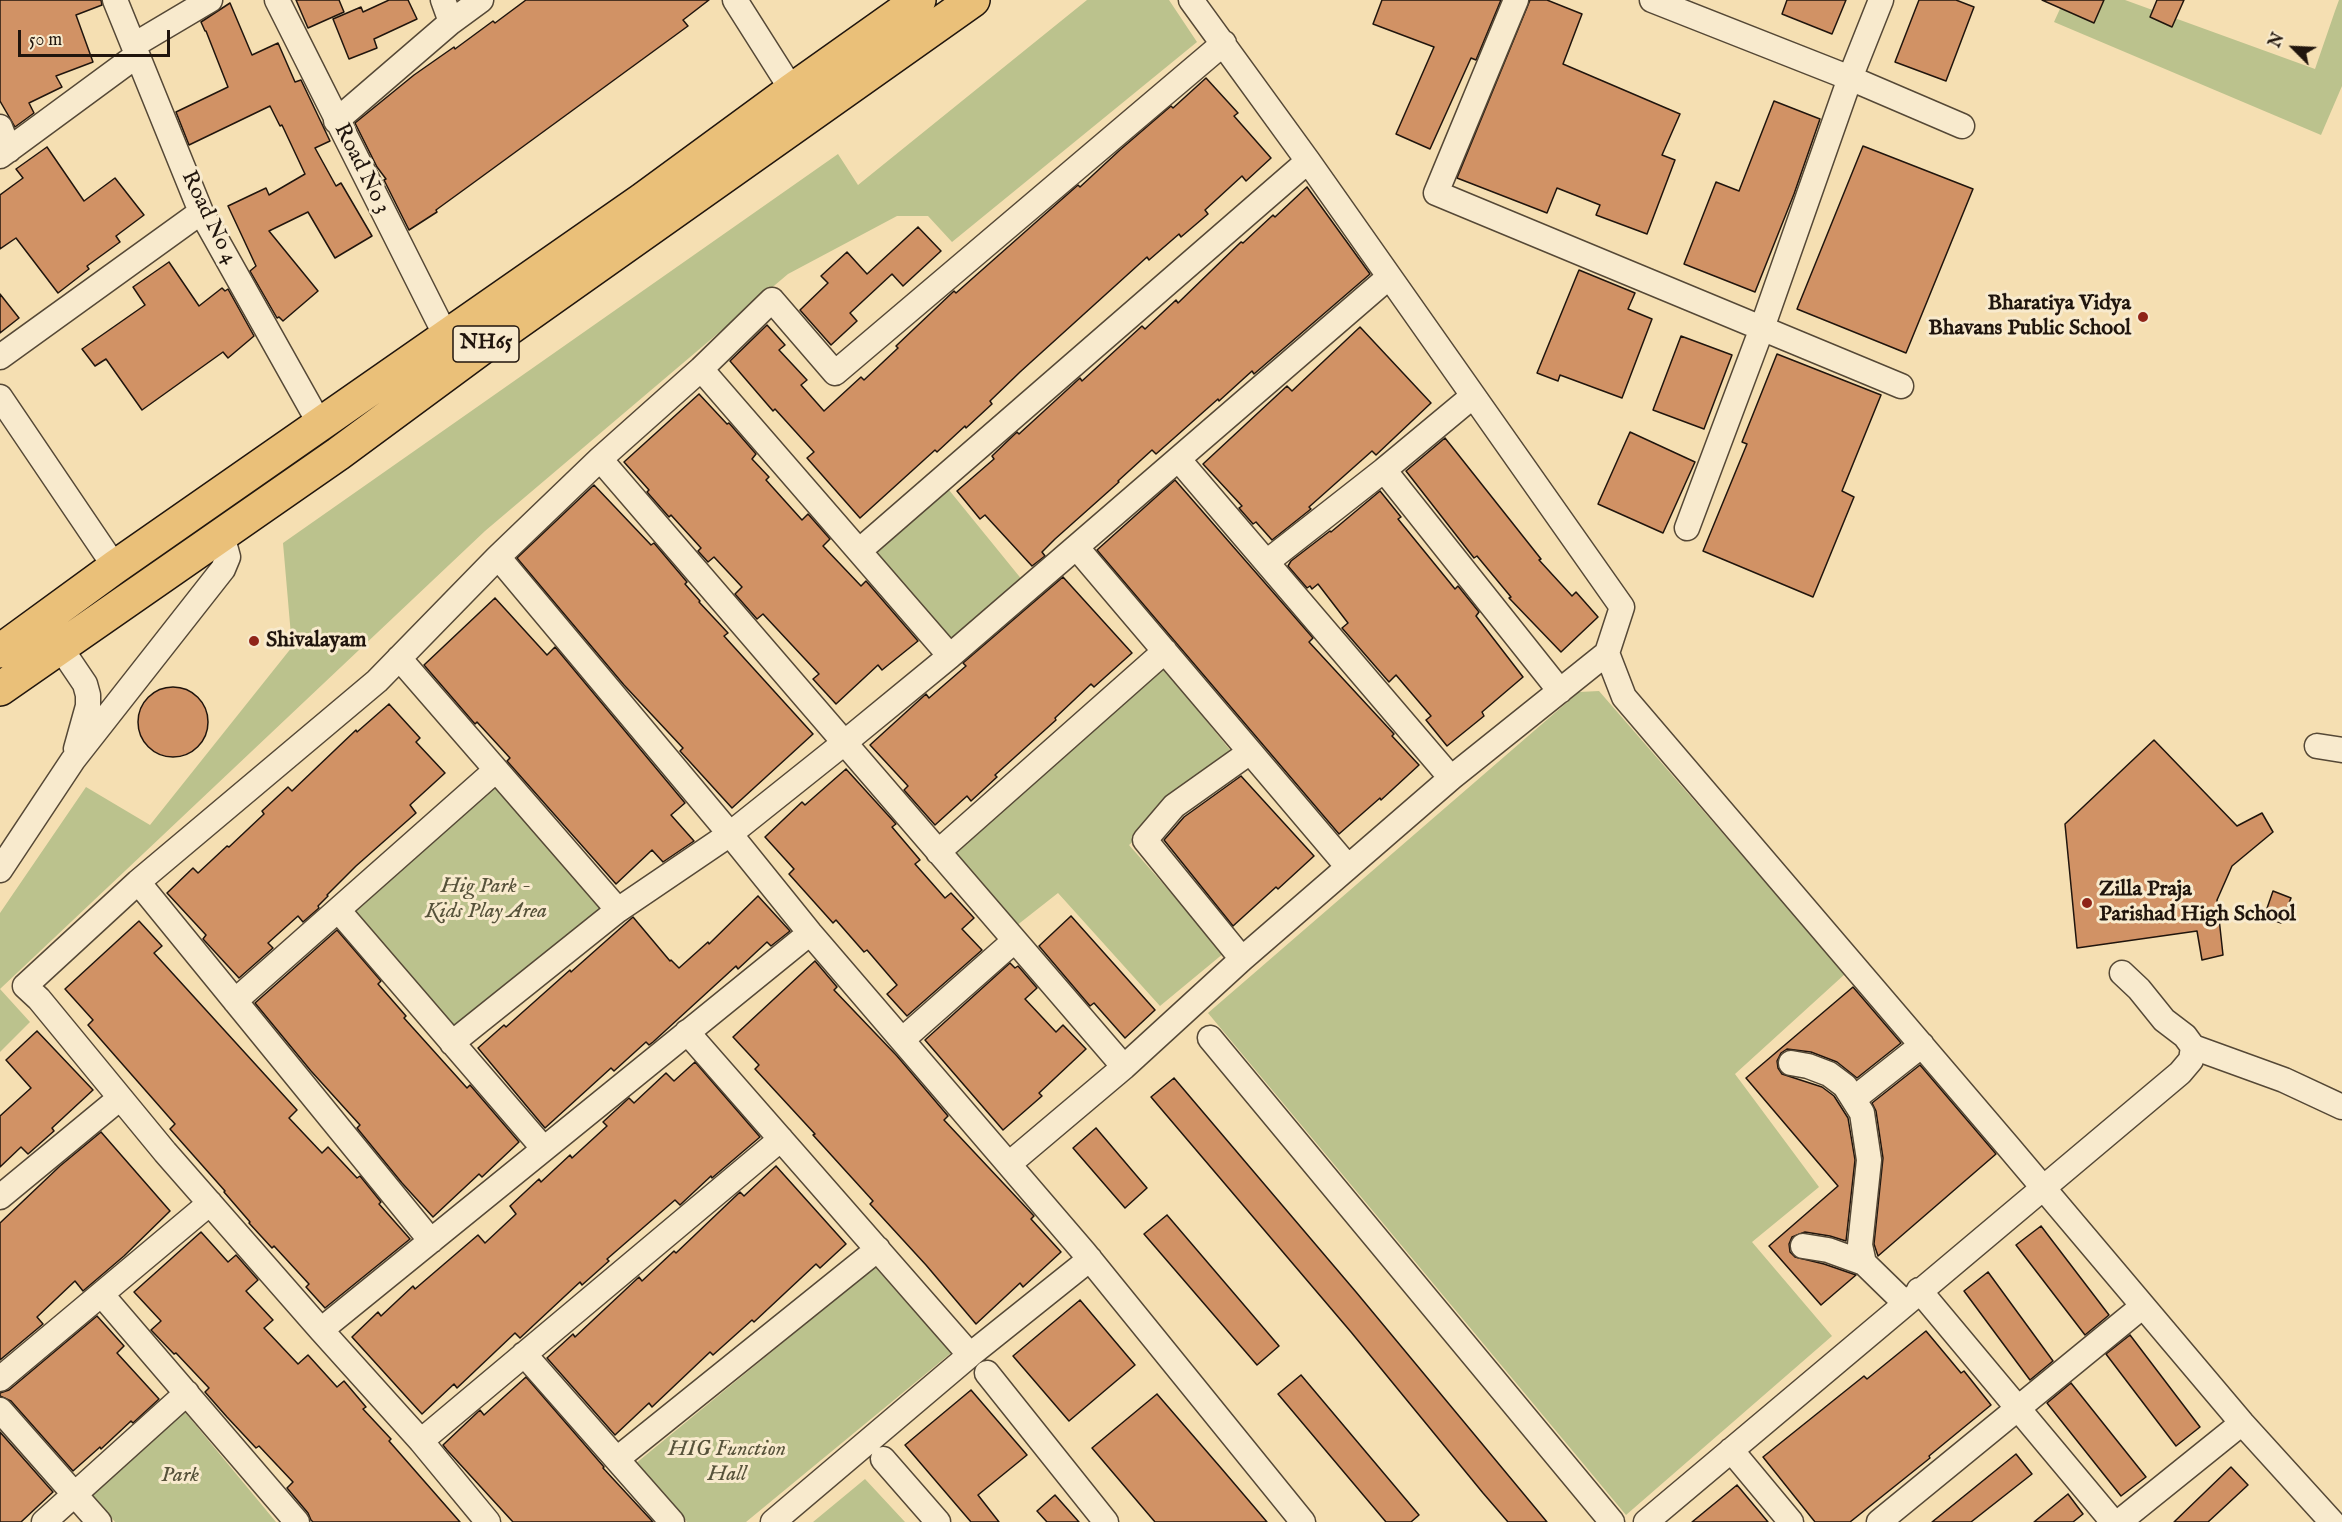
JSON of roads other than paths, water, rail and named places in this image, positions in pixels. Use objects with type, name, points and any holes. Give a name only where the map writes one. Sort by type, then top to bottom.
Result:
[{"type":"highway","name":"NH65","points":[[692,182],[792,90],[919,0]]},
{"type":"highway","name":"NH65","points":[[0,689],[222,535],[649,212],[973,0]]},
{"type":"highway","name":"NH65","points":[[0,651],[115,567],[447,338],[649,212]]},
{"type":"street","name":"Road No 4","points":[[115,0],[201,212],[321,426]]},
{"type":"street","points":[[0,127],[5,153],[135,50],[210,0]]},
{"type":"street","name":"Road No 3","points":[[277,0],[447,338]]},
{"type":"street","points":[[442,0],[451,22]]},
{"type":"street","points":[[336,121],[451,22],[480,0]]},
{"type":"street","points":[[735,0],[792,90]]},
{"type":"street","points":[[1009,1164],[1124,1067],[1242,959],[1451,778],[1606,653],[1622,608],[1308,161],[1191,0]]},
{"type":"street","points":[[1516,0],[1436,193],[1901,386]]},
{"type":"street","points":[[1652,0],[1850,78],[1962,126]]},
{"type":"street","points":[[1687,528],[1762,328],[1850,78],[1881,0]]},
{"type":"street","points":[[488,1522],[421,1441],[210,1203],[39,999],[25,986],[138,882],[377,681],[498,557],[772,300],[835,373],[1224,43]]},
{"type":"street","points":[[859,551],[1308,161]]},
{"type":"street","points":[[0,357],[201,212]]},
{"type":"street","points":[[453,1042],[618,910],[730,834],[844,743],[1077,548],[1389,277]]},
{"type":"street","points":[[701,369],[950,656]]},
{"type":"street","points":[[1268,561],[1473,396]]},
{"type":"street","points":[[0,397],[115,567]]},
{"type":"street","points":[[600,459],[1124,1067]]},
{"type":"street","points":[[1179,460],[1268,561],[1451,778]]},
{"type":"street","points":[[1383,470],[1560,691]]},
{"type":"street","points":[[0,870],[73,760],[223,569],[228,557],[222,535]]},
{"type":"street","points":[[1077,548],[1348,867]]},
{"type":"street","points":[[498,557],[810,933],[1090,1259],[1303,1522]]},
{"type":"street","points":[[60,647],[85,684],[88,694],[88,706],[73,760]]},
{"type":"street","points":[[938,852],[1165,651]]},
{"type":"street","points":[[1606,653],[1624,697],[2242,1423],[2332,1522]]},
{"type":"street","points":[[399,658],[618,910]]},
{"type":"street","points":[[2317,746],[2342,750]]},
{"type":"street","points":[[1242,959],[1145,840],[1174,806],[1250,752]]},
{"type":"street","points":[[235,1001],[496,770]]},
{"type":"street","points":[[138,882],[431,1240]]},
{"type":"street","points":[[338,910],[544,1149]]},
{"type":"street","points":[[321,1330],[810,933]]},
{"type":"street","points":[[902,1040],[1014,941]]},
{"type":"street","points":[[2122,973],[2139,989],[2164,1020],[2185,1036],[2193,1047],[2284,1080],[2342,1107]]},
{"type":"street","points":[[687,1032],[970,1355]]},
{"type":"street","points":[[1210,1038],[1612,1522]]},
{"type":"street","points":[[1855,1098],[1922,1045]]},
{"type":"street","points":[[1646,1522],[2180,1073],[2191,1060],[2193,1047]]},
{"type":"street","points":[[1791,1063],[1808,1066],[1829,1074],[1845,1086],[1855,1098],[1862,1113],[1869,1160],[1860,1245],[1864,1263]]},
{"type":"street","points":[[0,1197],[120,1098]]},
{"type":"street","points":[[421,1441],[781,1139]]},
{"type":"street","points":[[0,1379],[210,1203]]},
{"type":"street","points":[[1803,1246],[1828,1250],[1864,1263],[1912,1297],[2017,1409],[2113,1522]]},
{"type":"street","points":[[617,1459],[878,1249]]},
{"type":"street","points":[[773,1522],[970,1355],[1090,1259]]},
{"type":"street","points":[[102,1295],[297,1522]]},
{"type":"street","points":[[1879,1522],[2143,1306]]},
{"type":"street","points":[[524,1354],[672,1522]]},
{"type":"street","points":[[987,1373],[1106,1522]]},
{"type":"street","points":[[44,1522],[187,1393]]},
{"type":"street","points":[[0,1410],[99,1522]]},
{"type":"street","points":[[2119,1522],[2242,1423]]},
{"type":"street","points":[[1731,1450],[1791,1522]]},
{"type":"street","points":[[882,1459],[938,1522]]},
{"type":"place","name":"Bharatiya Vidya Bhavans Public School","points":[[2143,317]]},
{"type":"place","name":"Shivalayam","points":[[254,641]]},
{"type":"place","name":"Zilla Praja Parishad High School","points":[[2087,903]]},
{"type":"park label","name":"Hig Park - Kids Play Area","points":[[486,900]]},
{"type":"park label","name":"HIG Function Hall","points":[[727,1462]]},
{"type":"park label","name":"Park","points":[[180,1476]]}]
